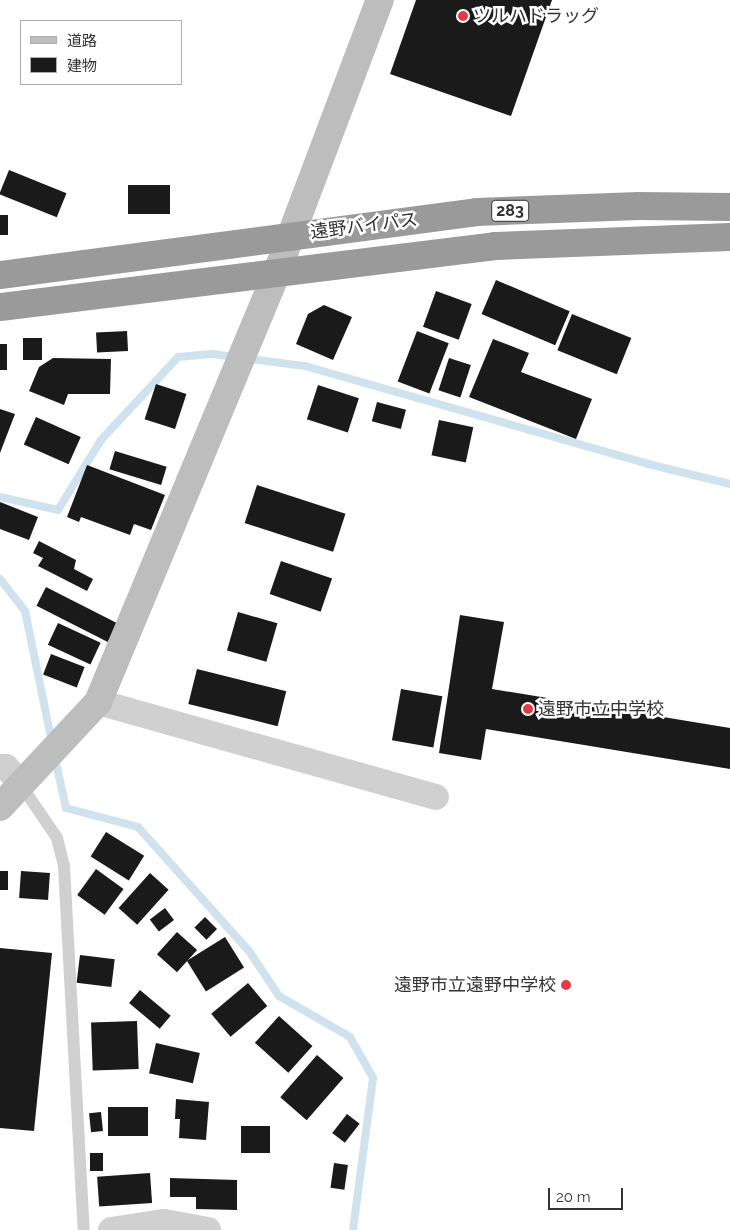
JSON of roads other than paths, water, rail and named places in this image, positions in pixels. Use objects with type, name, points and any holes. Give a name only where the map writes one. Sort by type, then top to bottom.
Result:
[{"type":"highway","name":"遠野バイパス","points":[[0,275],[477,212],[639,206],[730,207]]},
{"type":"highway","name":"遠野バイパス","points":[[0,307],[495,246],[730,237]]},
{"type":"street","points":[[0,807],[98,702],[234,373],[278,272],[380,0]]},
{"type":"street","points":[[98,702],[436,797]]},
{"type":"street","points":[[0,767],[6,767],[21,785]]},
{"type":"street","points":[[111,1230],[164,1222],[208,1230]]},
{"type":"lane","points":[[21,785],[57,838],[64,866],[84,1230]]},
{"type":"waterway","points":[[0,497],[58,510],[101,440],[178,357],[212,354],[305,366],[648,464],[730,484]]},
{"type":"waterway","points":[[0,579],[25,611],[52,742]]},
{"type":"waterway","points":[[55,758],[66,808],[138,827],[249,951],[279,996],[350,1037],[373,1078],[353,1230]]},
{"type":"place","name":"ツルハドラッグ","points":[[463,16]]},
{"type":"place","name":"遠野市立中学校","points":[[528,709]]},
{"type":"place","name":"遠野市立遠野中学校","points":[[566,985]]}]
